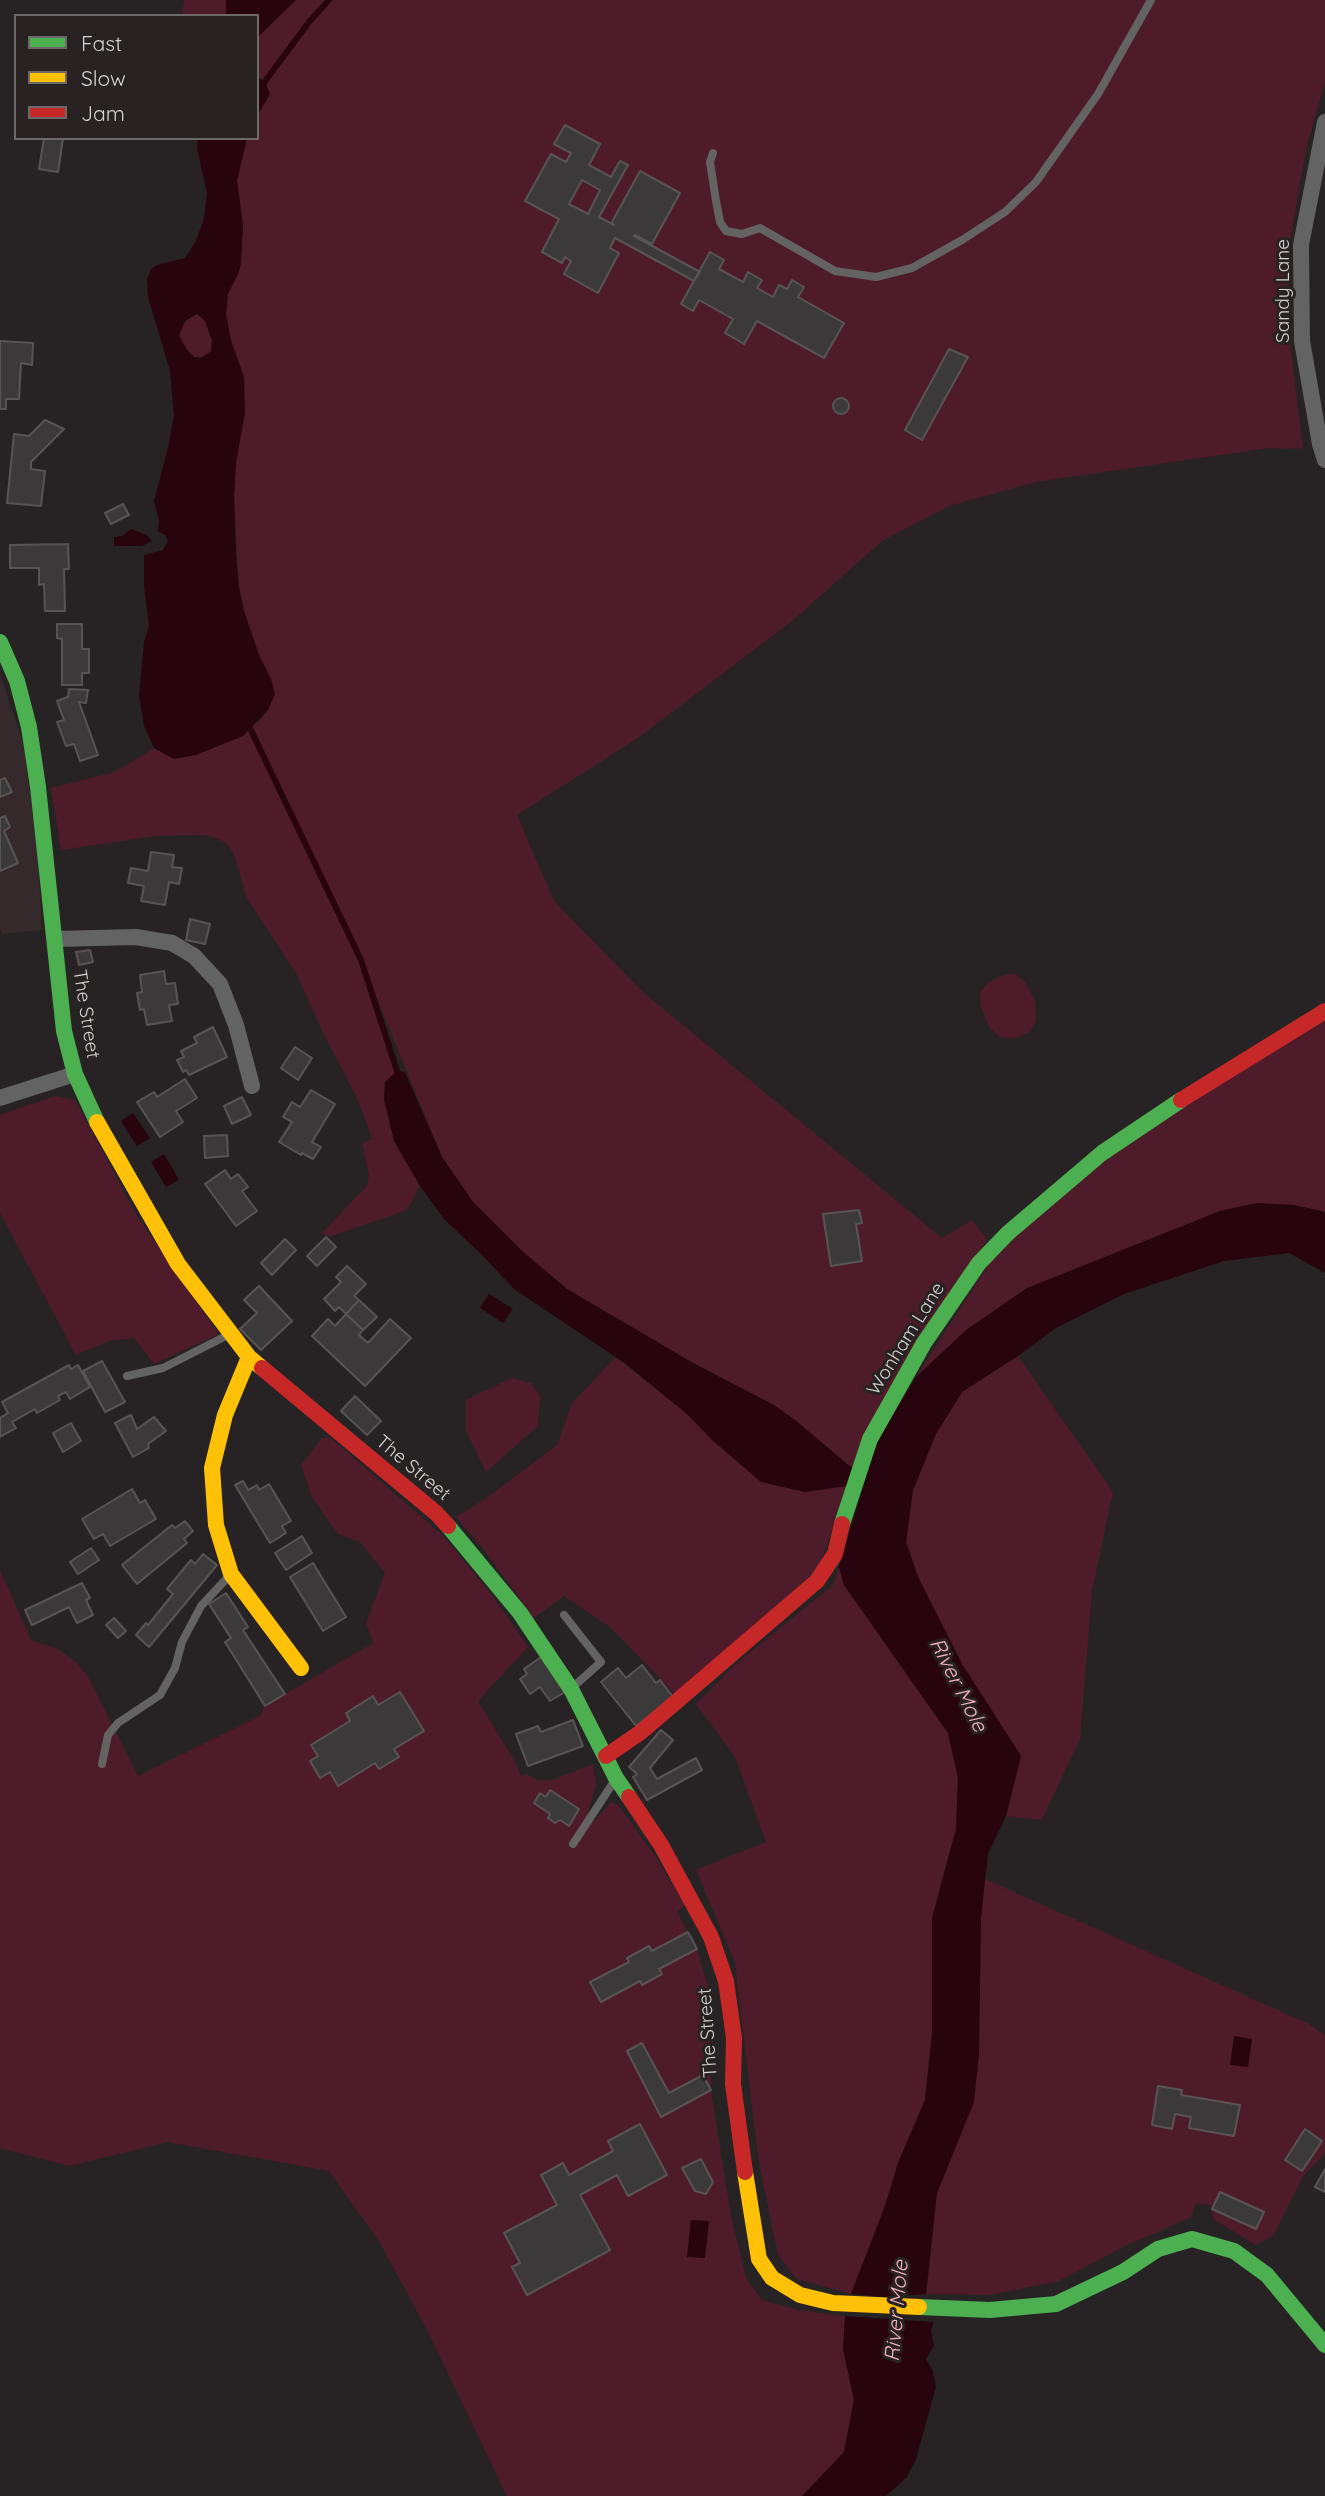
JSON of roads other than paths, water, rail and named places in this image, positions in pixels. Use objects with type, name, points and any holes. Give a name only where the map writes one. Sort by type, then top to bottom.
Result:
[{"type":"street","name":"Sandy Lane","points":[[1325,122],[1301,245],[1302,341],[1325,460]]},
{"type":"street","name":"The Street","points":[[0,642],[17,681],[29,727],[64,1031],[75,1074],[99,1127],[178,1264],[249,1357],[436,1513],[479,1561],[520,1614],[571,1689],[616,1778],[661,1845],[711,1937],[726,1981],[734,2038],[733,2084],[753,2230],[759,2259],[772,2278],[800,2295],[833,2303],[990,2310],[1056,2304],[1123,2272],[1158,2249],[1192,2239],[1234,2251],[1267,2275],[1325,2345]]},
{"type":"street","points":[[55,939],[136,937],[172,943],[194,956],[220,984],[236,1026],[252,1086]]},
{"type":"street","name":"Wonham Lane","points":[[606,1756],[641,1732],[817,1581],[835,1554],[846,1507],[870,1439],[924,1343],[979,1263],[1008,1233],[1102,1153],[1216,1077],[1325,1011]]},
{"type":"street","points":[[0,1098],[75,1074]]},
{"type":"street","points":[[249,1357],[225,1415],[212,1468],[216,1525],[231,1574],[300,1668]]},
{"type":"lane","points":[[713,153],[710,162],[716,201],[720,222],[726,231],[742,234],[760,228],[835,271],[876,276],[912,268],[1005,212],[1036,182],[1098,94],[1151,0]]},
{"type":"lane","points":[[127,1376],[163,1368],[230,1334]]},
{"type":"lane","points":[[102,1764],[108,1735],[118,1723],[160,1695],[175,1668],[182,1642],[201,1606],[231,1574]]},
{"type":"lane","points":[[564,1615],[600,1662],[571,1689]]},
{"type":"lane","points":[[573,1844],[616,1778]]},
{"type":"water","points":[[226,0],[296,0],[259,36],[259,14],[226,14]]},
{"type":"water","points":[[259,79],[265,81],[270,94],[259,113]]},
{"type":"water","points":[[198,140],[247,140],[237,181],[243,225],[241,263],[228,294],[226,314],[231,340],[244,377],[245,413],[236,463],[234,495],[236,555],[244,611],[275,694],[268,710],[243,736],[196,755],[174,759],[154,748],[144,726],[139,695],[144,642],[149,626],[144,586],[144,555],[163,550],[168,541],[165,535],[158,531],[159,520],[154,501],[174,416],[170,371],[148,297],[147,280],[151,269],[157,265],[185,258],[196,241],[204,218],[207,193],[197,149]],"holes":[[[197,314],[205,321],[212,341],[211,351],[201,358],[194,357],[179,336],[185,321]]]},
{"type":"water","points":[[131,529],[147,535],[152,541],[142,546],[114,546],[114,537],[122,536]]},
{"type":"water","points":[[397,1071],[405,1072],[442,1157],[473,1202],[522,1251],[567,1289],[693,1363],[774,1405],[795,1420],[852,1468],[847,1486],[805,1492],[761,1482],[712,1440],[687,1414],[626,1364],[514,1289],[444,1219],[420,1186],[394,1141],[384,1099],[385,1082]]},
{"type":"water","points":[[133,1113],[150,1138],[137,1146],[121,1121]]},
{"type":"water","points":[[164,1154],[179,1180],[166,1187],[151,1162]]},
{"type":"water","name":"River Mole","points":[[1257,1203],[1294,1205],[1325,1212],[1325,1273],[1289,1253],[1224,1261],[1124,1294],[1056,1328],[962,1392],[936,1434],[913,1490],[906,1542],[918,1577],[962,1664],[1021,1756],[1006,1816],[988,1854],[981,1918],[979,2054],[974,2102],[937,2193],[926,2294],[885,2297],[851,2294],[885,2206],[898,2163],[925,2100],[932,2034],[932,1918],[956,1829],[958,1778],[948,1733],[844,1585],[839,1567],[876,1444],[916,1377],[966,1330],[1027,1288],[1220,1211]]},
{"type":"water","points":[[489,1294],[513,1309],[503,1323],[480,1308]]},
{"type":"water","points":[[1234,2036],[1252,2039],[1248,2067],[1230,2065]]},
{"type":"water","points":[[691,2220],[709,2221],[705,2258],[687,2257]]},
{"type":"water","points":[[845,2316],[934,2322],[931,2330],[934,2346],[926,2359],[933,2371],[936,2387],[916,2459],[907,2477],[886,2496],[802,2496],[844,2452],[854,2400],[843,2349]]},
{"type":"waterway","points":[[259,89],[309,22],[329,0]]},
{"type":"waterway","points":[[248,724],[361,960],[399,1077]]}]
